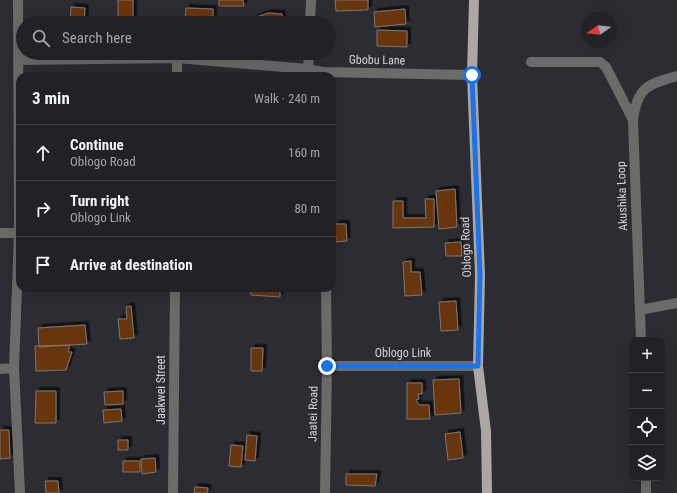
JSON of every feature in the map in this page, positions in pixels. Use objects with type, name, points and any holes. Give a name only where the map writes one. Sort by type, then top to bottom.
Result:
[{"type":"main road","name":"Oblogo Road","points":[[474,0],[472,75],[480,275],[478,366],[486,430],[487,493]]},
{"type":"street","points":[[18,0],[18,16]]},
{"type":"street","points":[[310,16],[311,0]]},
{"type":"street","points":[[18,60],[18,72]]},
{"type":"street","points":[[176,72],[177,60]]},
{"type":"street","name":"Gbobu Lane","points":[[201,60],[308,69],[317,72]]},
{"type":"street","points":[[308,69],[309,60]]},
{"type":"street","points":[[531,62],[600,62],[606,67],[633,120]]},
{"type":"street","name":"Gbobu Lane","points":[[336,74],[472,75]]},
{"type":"street","name":"Akushika Loop","points":[[641,337],[633,120],[635,104],[639,95],[646,86],[677,76]]},
{"type":"street","points":[[0,233],[16,233]]},
{"type":"street","points":[[17,292],[14,368],[20,493]]},
{"type":"street","name":"Jaakwei Street","points":[[173,493],[175,292]]},
{"type":"street","name":"Jaatei Road","points":[[325,493],[327,366],[326,292]]},
{"type":"street","points":[[640,310],[677,303]]},
{"type":"street","name":"Oblogo Link","points":[[327,366],[478,366]]},
{"type":"street","points":[[0,368],[14,368]]},
{"type":"street","points":[[646,481],[646,493]]},
{"type":"building","points":[[118,0],[133,0],[133,16],[118,16]]},
{"type":"building","points":[[219,0],[243,0],[244,6],[219,6]]},
{"type":"building","points":[[335,0],[368,0],[368,10],[336,11]]},
{"type":"building","points":[[71,7],[85,8],[84,16],[70,16]]},
{"type":"building","points":[[186,8],[213,9],[213,16],[185,16]]},
{"type":"building","points":[[405,9],[406,24],[375,27],[374,12]]},
{"type":"building","points":[[268,13],[282,14],[282,16],[260,16]]},
{"type":"building","points":[[377,30],[407,31],[407,47],[377,46]]},
{"type":"building","points":[[455,189],[457,227],[439,229],[436,191]]},
{"type":"building","points":[[425,199],[434,199],[434,227],[393,228],[393,201],[403,201],[403,218],[426,218]]},
{"type":"building","points":[[336,224],[346,224],[347,241],[336,242]]},
{"type":"building","points":[[461,242],[462,256],[446,256],[445,243]]},
{"type":"building","points":[[411,261],[411,272],[420,272],[422,295],[405,296],[403,262]]},
{"type":"building","points":[[251,292],[280,292],[280,297],[251,295]]},
{"type":"building","points":[[456,301],[458,330],[441,331],[439,302]]},
{"type":"building","points":[[131,306],[134,338],[120,339],[118,319],[127,319],[126,307]]},
{"type":"building","points":[[85,325],[87,344],[39,347],[38,328]]},
{"type":"building","points":[[70,345],[68,352],[72,352],[66,370],[36,371],[35,346]]},
{"type":"building","points":[[251,348],[263,348],[262,371],[251,371]]},
{"type":"building","points":[[459,379],[461,413],[435,415],[433,380]]},
{"type":"building","points":[[407,383],[422,383],[422,394],[418,394],[419,399],[416,400],[419,405],[429,405],[430,419],[407,419]]},
{"type":"building","points":[[36,391],[56,391],[56,423],[35,423]]},
{"type":"building","points":[[123,391],[123,404],[105,405],[104,392]]},
{"type":"building","points":[[121,409],[122,421],[104,423],[103,410]]},
{"type":"building","points":[[0,430],[9,430],[10,458],[0,459]]},
{"type":"building","points":[[460,432],[463,458],[448,460],[445,434]]},
{"type":"building","points":[[247,435],[257,436],[255,461],[245,460]]},
{"type":"building","points":[[118,440],[128,440],[128,450],[118,450]]},
{"type":"building","points":[[231,445],[243,446],[241,467],[229,466]]},
{"type":"building","points":[[155,458],[156,472],[142,474],[141,459]]},
{"type":"building","points":[[123,461],[140,461],[140,472],[123,472]]},
{"type":"building","points":[[346,474],[377,474],[375,486],[346,485]]},
{"type":"building","points":[[45,481],[58,481],[59,493],[46,493]]},
{"type":"building","points":[[195,487],[208,488],[207,493],[194,493]]},
{"type":"route","points":[[327,366],[478,366],[480,275],[472,75]]}]
